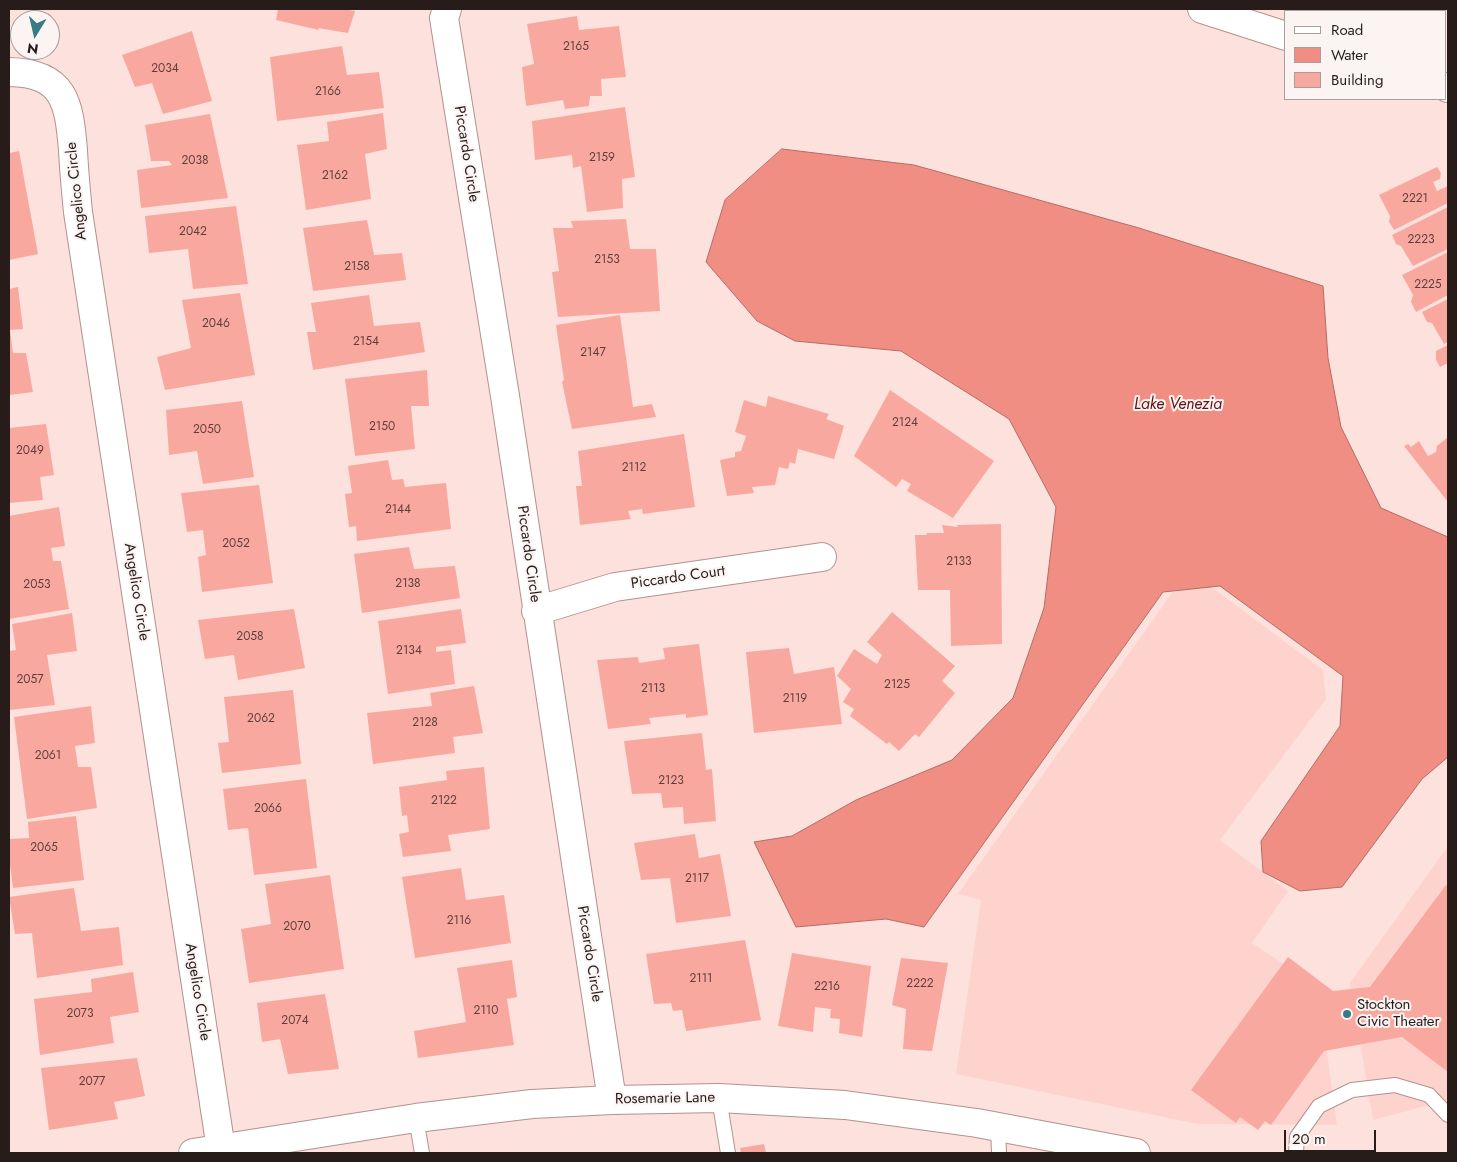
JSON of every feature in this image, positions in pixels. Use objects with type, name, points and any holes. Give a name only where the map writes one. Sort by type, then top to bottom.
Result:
[{"type":"street","name":"Piccardo Circle","points":[[447,9],[444,18],[505,396],[536,611],[612,1100]]},
{"type":"street","points":[[1202,9],[1284,35]]},
{"type":"street","name":"Angelico Circle","points":[[9,72],[24,72],[47,80],[64,98],[70,119],[78,212],[221,1149]]},
{"type":"street","name":"Piccardo Court","points":[[536,611],[615,587],[822,557]]},
{"type":"street","name":"Rosemarie Lane","points":[[193,1153],[416,1118],[532,1104],[719,1098],[845,1105],[998,1140],[1136,1153]]},
{"type":"lane","points":[[1296,1153],[1297,1136],[1319,1106],[1352,1090],[1395,1085],[1429,1095],[1448,1115]]},
{"type":"lane","points":[[719,1098],[728,1153]]},
{"type":"lane","points":[[416,1118],[422,1153]]},
{"type":"shaded area","points":[[1206,583],[1323,670],[1326,699],[1220,840],[1288,891],[1252,943],[1318,987],[1337,1125],[1198,1124],[956,1074],[981,900],[958,894],[1177,586]]},
{"type":"shaded area","points":[[1448,846],[1448,1100],[1373,1120],[1350,983]]},
{"type":"water","name":"Lake Venezia","points":[[782,149],[914,165],[1139,228],[1323,286],[1328,358],[1341,427],[1381,508],[1448,537],[1448,757],[1422,779],[1342,887],[1300,891],[1263,872],[1261,841],[1340,726],[1343,676],[1220,586],[1163,592],[924,927],[886,919],[796,927],[754,842],[792,836],[856,800],[952,760],[1013,698],[1044,608],[1056,507],[1009,419],[901,351],[795,341],[757,321],[706,262],[725,200]]},
{"type":"building","points":[[278,9],[343,9],[355,11],[348,33],[318,28],[319,30],[276,20]]},
{"type":"building","points":[[577,16],[579,30],[619,26],[626,77],[601,79],[602,96],[590,96],[589,106],[565,109],[563,100],[526,106],[522,67],[534,64],[527,24]]},
{"type":"building","points":[[192,31],[212,101],[163,114],[152,83],[135,87],[122,55]]},
{"type":"building","points":[[342,46],[347,75],[379,72],[384,108],[277,121],[270,57]]},
{"type":"building","points":[[625,107],[635,177],[622,179],[623,208],[587,212],[581,166],[573,168],[572,155],[535,160],[532,121]]},
{"type":"building","points":[[383,113],[387,149],[365,154],[371,199],[306,210],[297,145],[329,141],[327,122]]},
{"type":"building","points":[[210,114],[228,198],[141,208],[137,170],[172,165],[169,161],[151,161],[145,125]]},
{"type":"building","points":[[19,151],[38,254],[9,260],[9,153]]},
{"type":"building","points":[[1437,167],[1441,173],[1440,179],[1433,182],[1437,191],[1448,186],[1448,203],[1394,230],[1389,222],[1390,216],[1379,195]]},
{"type":"building","points":[[236,206],[248,284],[193,289],[188,249],[149,253],[145,216]]},
{"type":"building","points":[[1448,207],[1448,249],[1413,266],[1401,246],[1396,244],[1392,235]]},
{"type":"building","points":[[626,219],[630,249],[656,249],[660,311],[558,317],[552,272],[559,271],[553,228],[573,228],[571,221]]},
{"type":"building","points":[[367,220],[374,255],[402,253],[406,280],[313,291],[303,228]]},
{"type":"building","points":[[1448,252],[1448,295],[1416,312],[1411,302],[1413,295],[1402,275]]},
{"type":"building","points":[[18,287],[23,329],[10,330],[13,353],[26,353],[33,392],[9,395],[9,289]]},
{"type":"building","points":[[240,293],[255,375],[165,390],[157,357],[191,348],[182,300]]},
{"type":"building","points":[[369,295],[374,326],[420,322],[425,352],[313,370],[307,332],[316,332],[311,303]]},
{"type":"building","points":[[1448,299],[1448,342],[1444,344],[1432,323],[1427,322],[1422,312]]},
{"type":"building","points":[[620,315],[633,407],[652,404],[656,417],[572,429],[562,382],[564,380],[556,325]]},
{"type":"building","points":[[1448,345],[1448,363],[1440,367],[1436,360],[1436,351]]},
{"type":"building","points":[[427,370],[429,406],[411,406],[415,449],[355,456],[345,379]]},
{"type":"building","points":[[890,390],[994,461],[953,518],[907,491],[911,484],[902,479],[896,487],[854,456]]},
{"type":"building","points":[[768,396],[829,414],[826,419],[844,426],[834,459],[798,449],[795,464],[790,462],[788,469],[779,467],[775,485],[752,487],[754,493],[727,496],[720,460],[735,457],[735,452],[741,451],[746,436],[735,432],[744,400],[766,407]]},
{"type":"building","points":[[242,401],[254,477],[203,484],[197,451],[169,455],[166,410]]},
{"type":"building","points":[[46,424],[54,475],[40,477],[43,500],[9,503],[9,428]]},
{"type":"building","points":[[684,434],[695,507],[643,514],[642,509],[628,511],[631,519],[580,525],[576,486],[582,486],[578,451]]},
{"type":"building","points":[[1447,438],[1448,502],[1404,446],[1408,444],[1411,447],[1419,441],[1428,456],[1436,452],[1437,446]]},
{"type":"building","points":[[388,460],[392,480],[403,479],[405,487],[446,483],[451,529],[357,541],[356,526],[349,527],[345,494],[352,493],[348,466]]},
{"type":"building","points":[[259,485],[273,583],[202,592],[198,557],[206,555],[203,530],[187,532],[181,493]]},
{"type":"building","points":[[59,507],[65,546],[51,548],[53,561],[61,561],[69,609],[9,619],[9,516]]},
{"type":"building","points":[[1001,524],[1002,644],[951,646],[950,590],[918,590],[915,535],[944,533],[942,525],[958,527],[957,525]]},
{"type":"building","points":[[409,547],[414,569],[455,566],[460,598],[362,613],[354,554]]},
{"type":"building","points":[[294,609],[305,668],[238,680],[234,655],[205,659],[198,620]]},
{"type":"building","points":[[461,609],[466,643],[436,647],[436,652],[451,650],[455,684],[388,694],[378,621]]},
{"type":"building","points":[[892,612],[955,666],[942,681],[955,693],[919,737],[915,734],[899,751],[889,742],[887,744],[850,716],[854,709],[843,702],[851,689],[837,676],[854,649],[877,664],[882,655],[867,642]]},
{"type":"building","points":[[72,613],[77,651],[47,655],[55,705],[9,710],[9,651],[16,650],[12,624]]},
{"type":"building","points":[[699,644],[708,715],[686,718],[686,714],[649,718],[651,724],[608,729],[597,660],[638,657],[639,663],[665,659],[663,648]]},
{"type":"building","points":[[789,648],[794,674],[834,667],[842,724],[754,733],[746,652]]},
{"type":"building","points":[[474,686],[483,733],[453,737],[455,753],[373,764],[367,713],[432,706],[430,693]]},
{"type":"building","points":[[293,690],[301,764],[222,773],[218,743],[229,742],[224,697]]},
{"type":"building","points":[[91,706],[95,743],[75,746],[78,767],[91,767],[97,808],[27,819],[14,717]]},
{"type":"building","points":[[702,733],[706,770],[712,769],[716,821],[684,824],[683,807],[663,808],[661,793],[632,794],[624,741]]},
{"type":"building","points":[[484,767],[490,829],[448,835],[451,851],[403,857],[399,834],[409,832],[407,815],[402,816],[399,787],[447,780],[446,771]]},
{"type":"building","points":[[306,779],[317,868],[254,875],[248,828],[228,830],[223,789]]},
{"type":"building","points":[[76,816],[84,880],[13,888],[9,839],[29,838],[28,822]]},
{"type":"building","points":[[695,834],[699,858],[720,854],[731,916],[676,923],[670,878],[641,880],[634,843]]},
{"type":"building","points":[[461,868],[466,900],[504,895],[511,943],[415,958],[402,877]]},
{"type":"building","points":[[330,875],[344,969],[249,983],[241,929],[271,924],[265,884]]},
{"type":"building","name":"Stockton Civic Theater","points":[[1446,885],[1448,887],[1448,1072],[1402,1037],[1324,1051],[1271,1125],[1265,1121],[1258,1130],[1240,1117],[1236,1123],[1191,1090],[1288,957],[1333,991],[1370,987]]},
{"type":"building","points":[[74,888],[81,931],[119,927],[123,965],[37,978],[32,933],[15,934],[9,897]]},
{"type":"building","points":[[745,940],[761,1020],[686,1031],[682,1010],[673,1011],[671,1003],[654,1004],[646,954]]},
{"type":"building","points":[[792,953],[871,966],[862,1037],[839,1033],[840,1019],[830,1018],[831,1009],[815,1007],[813,1032],[778,1026]]},
{"type":"building","points":[[901,958],[948,963],[932,1051],[903,1049],[906,1009],[892,1005]]},
{"type":"building","points":[[512,960],[517,997],[507,999],[514,1045],[418,1058],[414,1031],[466,1022],[457,968]]},
{"type":"building","points":[[133,972],[139,1012],[110,1017],[114,1043],[40,1055],[34,999],[92,992],[91,979]]},
{"type":"building","points":[[325,994],[339,1069],[288,1074],[280,1039],[262,1042],[257,1003]]},
{"type":"building","points":[[137,1058],[145,1096],[114,1102],[118,1119],[49,1130],[41,1068]]},
{"type":"building","points":[[764,1144],[766,1153],[741,1153],[740,1148]]},
{"type":"place","name":"Stockton Civic Theater","points":[[1347,1014]]}]
